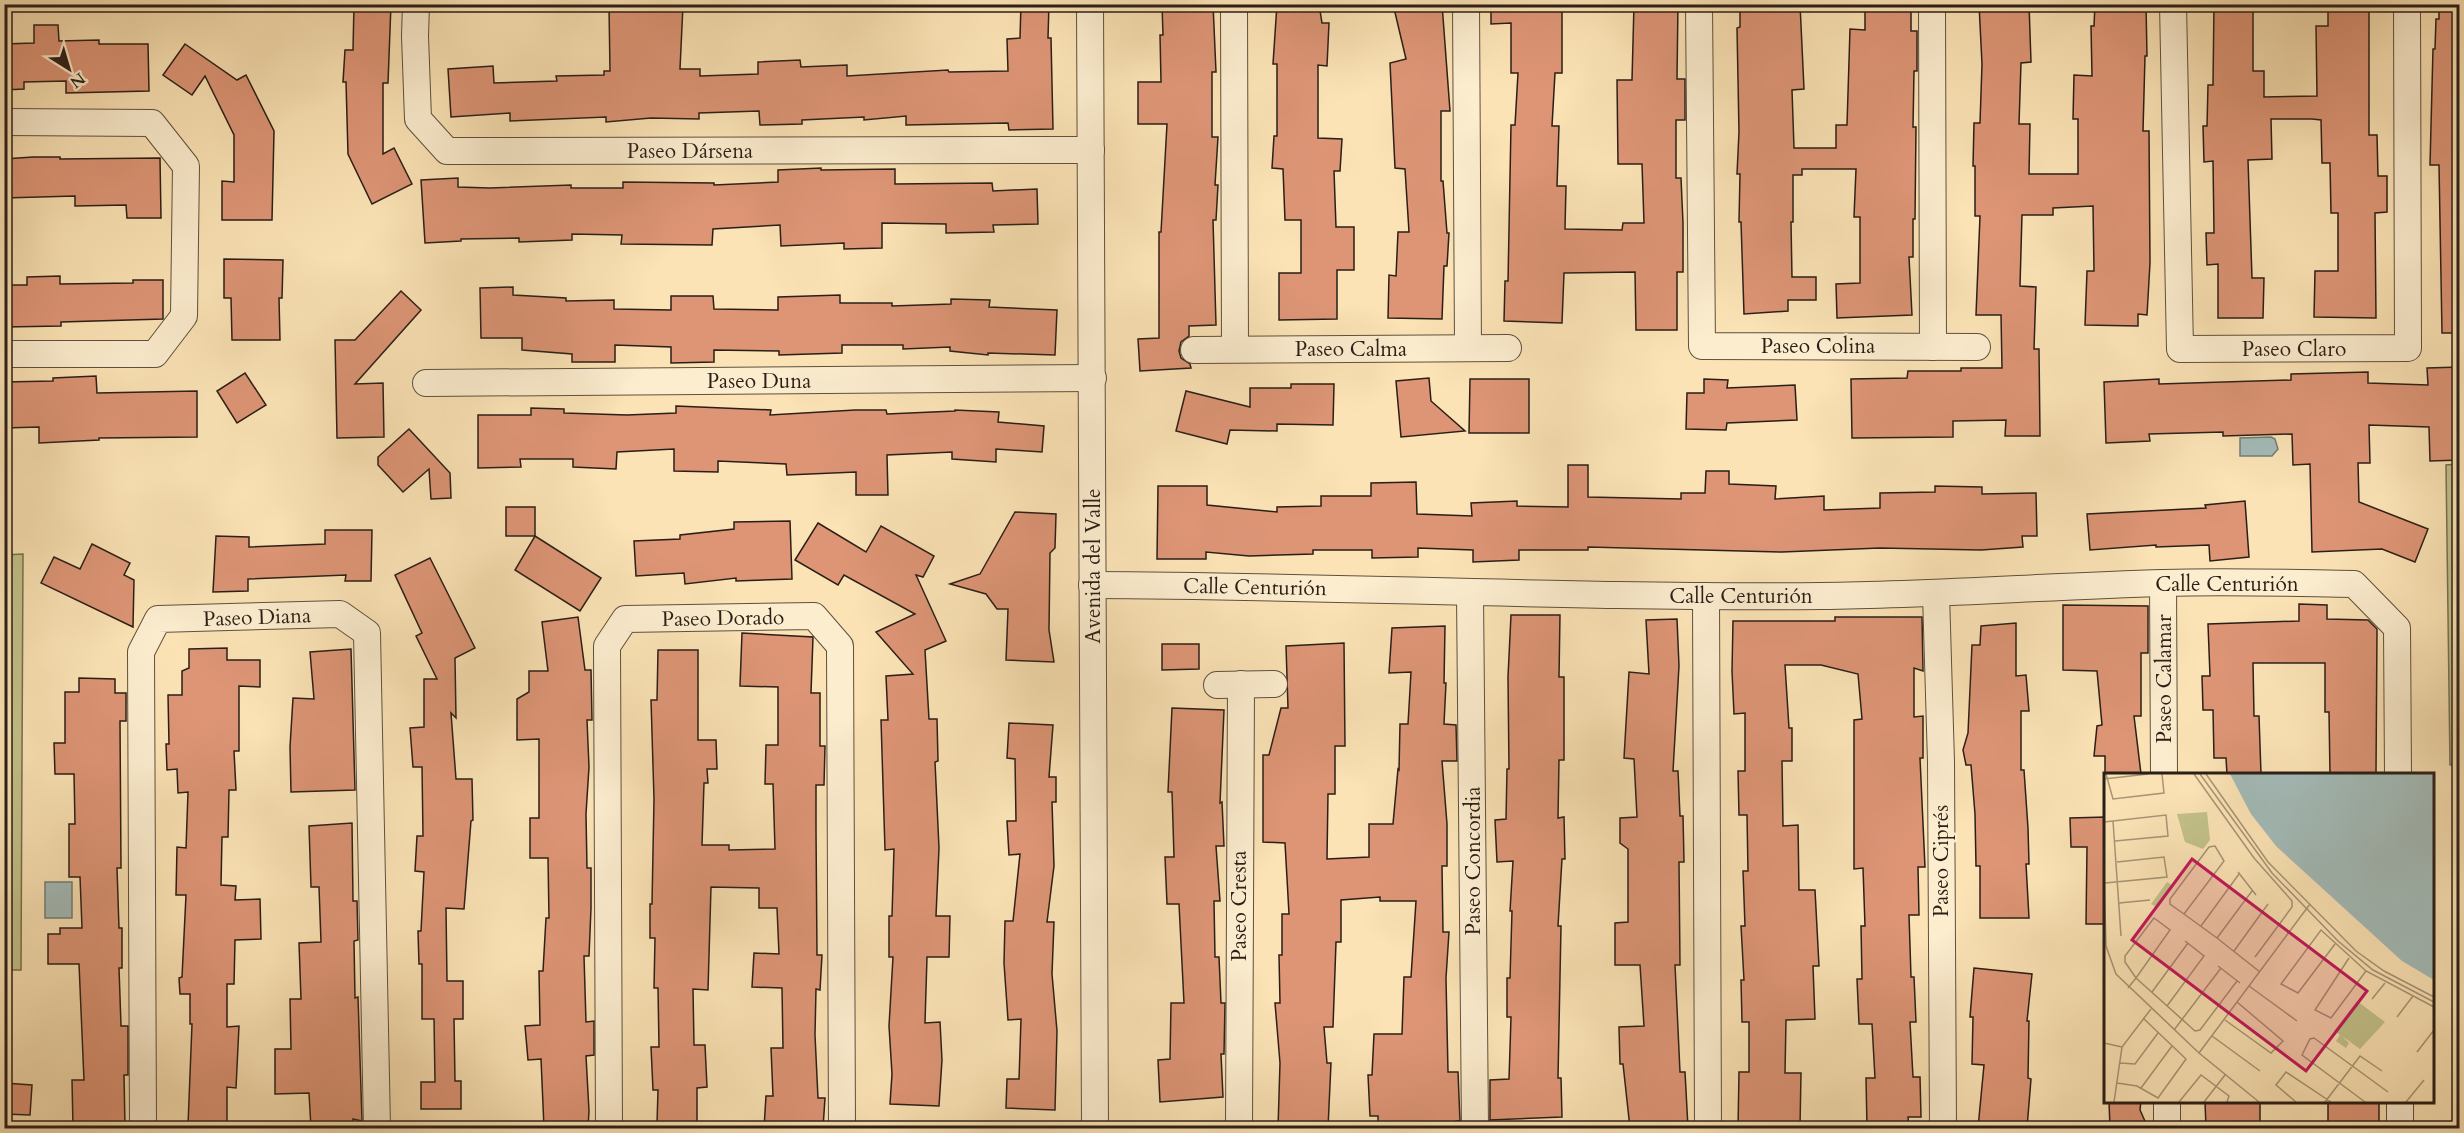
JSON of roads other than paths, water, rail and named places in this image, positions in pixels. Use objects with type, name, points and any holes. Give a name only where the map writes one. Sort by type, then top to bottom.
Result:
[{"type":"street","name":"Paseo Dársena","points":[[416,4],[418,119],[447,152],[1091,150]]},
{"type":"street","name":"Avenida del Valle","points":[[1089,4],[1093,378],[1095,1128]]},
{"type":"street","points":[[1234,4],[1235,349]]},
{"type":"street","points":[[1466,4],[1468,348]]},
{"type":"street","name":"Paseo Colina","points":[[1699,4],[1702,346],[1933,346]]},
{"type":"street","points":[[1932,4],[1933,346],[1977,346]]},
{"type":"street","name":"Paseo Claro","points":[[2173,4],[2180,349],[2203,349],[2408,348],[2407,4]]},
{"type":"street","points":[[4,122],[152,123],[186,166],[184,316],[154,354],[4,354]]},
{"type":"street","name":"Paseo Calma","points":[[1194,350],[1508,348]]},
{"type":"street","name":"Paseo Duna","points":[[426,383],[1093,378]]},
{"type":"street","name":"Calle Centurión","points":[[1092,585],[1231,586],[1470,594],[1706,596],[1936,594],[2163,583],[2354,584],[2397,628],[2398,773]]},
{"type":"street","name":"Paseo Calamar","points":[[2163,583],[2164,773]]},
{"type":"street","name":"Paseo Concordia","points":[[1470,594],[1475,1128]]},
{"type":"street","name":"Paseo Ciprés","points":[[1936,594],[1941,762],[1943,1128]]},
{"type":"street","points":[[1706,596],[1708,1128]]},
{"type":"street","name":"Paseo Diana","points":[[143,1128],[141,652],[158,620],[340,614],[367,633],[377,1128]]},
{"type":"street","name":"Paseo Dorado","points":[[609,1128],[607,646],[625,619],[814,616],[840,646],[843,1128]]},
{"type":"street","name":"Paseo Cresta","points":[[1239,1128],[1229,684],[1274,684]]},
{"type":"street","points":[[2167,1103],[2167,1128]]},
{"type":"street","points":[[2400,1103],[2400,1128]]},
{"type":"water","points":[[2271,437],[2275,439],[2278,449],[2272,456],[2240,456],[2240,438]]},
{"type":"water","points":[[45,882],[72,882],[72,918],[45,918]]}]
